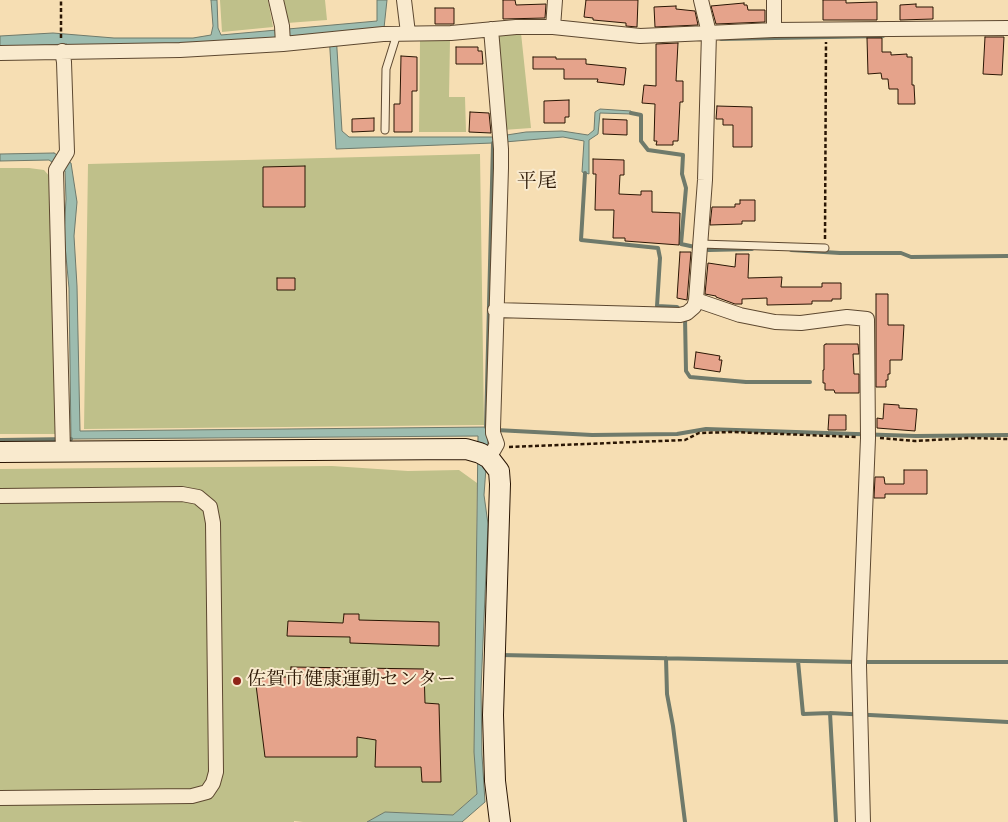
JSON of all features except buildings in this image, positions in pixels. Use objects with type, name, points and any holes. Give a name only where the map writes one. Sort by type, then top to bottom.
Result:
[{"type":"street","points":[[276,0],[282,26],[282,44]]},
{"type":"street","points":[[402,34],[404,0]]},
{"type":"street","points":[[553,27],[555,0]]},
{"type":"street","points":[[495,310],[684,314],[694,307],[705,180],[709,33],[701,0]]},
{"type":"street","points":[[774,0],[774,30]]},
{"type":"street","points":[[0,53],[180,50],[516,26],[553,27],[640,36],[774,30],[1008,28]]},
{"type":"street","points":[[491,29],[501,168],[489,443],[499,470],[500,484],[493,715],[495,781],[500,822]]},
{"type":"street","points":[[62,51],[68,152],[56,170],[63,444]]},
{"type":"street","points":[[696,300],[740,315],[775,322],[801,323],[848,317],[867,319],[868,434],[859,661],[863,822]]},
{"type":"street","points":[[0,452],[63,444],[456,449],[489,443]]},
{"type":"street","points":[[0,496],[182,494],[198,497],[210,507],[214,523],[216,772],[213,783],[207,792],[192,796],[0,798]]},
{"type":"lane","points":[[385,130],[386,69],[402,34]]},
{"type":"lane","points":[[700,248],[825,248]]},
{"type":"path","points":[[60,31],[61,0]]},
{"type":"path","points":[[825,248],[826,40]]},
{"type":"path","points":[[489,443],[509,447],[685,440],[699,433],[732,432],[868,434],[915,441],[970,438],[1008,439]]},
{"type":"green space","points":[[220,0],[268,0],[273,27],[222,32]]},
{"type":"green space","points":[[282,0],[325,0],[327,20],[287,23]]},
{"type":"green space","points":[[521,33],[531,128],[503,130],[494,36]]},
{"type":"green space","points":[[450,40],[449,97],[465,97],[466,132],[419,132],[420,41]]},
{"type":"green space","points":[[480,154],[484,425],[84,429],[88,164]]},
{"type":"green space","points":[[0,168],[44,170],[51,178],[55,434],[0,434]]},
{"type":"green space","name":"佐賀市健康運動センター","points":[[332,466],[408,471],[459,470],[477,483],[474,752],[477,794],[453,815],[385,812],[367,822],[0,822],[0,469]]},
{"type":"shaded area","points":[[211,0],[217,0],[218,28],[221,35],[377,21],[377,0],[387,0],[384,28],[336,33],[342,131],[349,137],[494,137],[526,132],[562,131],[588,135],[594,130],[595,112],[600,109],[631,111],[631,114],[600,113],[598,134],[589,140],[589,174],[582,172],[584,141],[563,137],[493,143],[336,149],[329,34],[272,40],[68,47],[67,44],[0,47],[0,36],[53,33],[114,38],[193,38],[211,35],[213,26]]},
{"type":"shaded area","points":[[54,153],[71,163],[77,202],[74,236],[80,431],[489,427],[484,495],[488,524],[481,689],[485,802],[462,822],[367,822],[385,812],[453,815],[477,794],[474,752],[478,436],[71,439],[69,288],[64,235],[65,171],[49,160],[0,161],[0,154]]},
{"type":"waterway","points":[[721,39],[883,36]]},
{"type":"waterway","points":[[631,113],[641,115],[641,141],[648,150],[683,155],[682,174],[686,188],[681,244],[709,250],[752,249]]},
{"type":"waterway","points":[[486,427],[493,143]]},
{"type":"waterway","points":[[585,173],[581,240],[658,248],[660,258],[657,306],[677,307],[681,311]]},
{"type":"waterway","points":[[791,250],[840,253],[901,253],[911,257],[1008,256]]},
{"type":"waterway","points":[[685,317],[686,371],[690,377],[746,382],[810,382]]},
{"type":"waterway","points":[[496,430],[592,435],[677,434],[706,429],[916,436],[1008,435]]},
{"type":"waterway","points":[[0,440],[71,439]]},
{"type":"waterway","points":[[500,655],[856,662]]},
{"type":"waterway","points":[[666,658],[667,694],[685,822]]},
{"type":"waterway","points":[[798,661],[803,714],[830,713],[1008,722]]},
{"type":"waterway","points":[[863,662],[1008,662]]},
{"type":"waterway","points":[[830,713],[836,822]]},
{"type":"place","name":"佐賀市健康運動センター","points":[[237,681]]},
{"type":"district","name":"平尾","points":[[537,183]]}]
